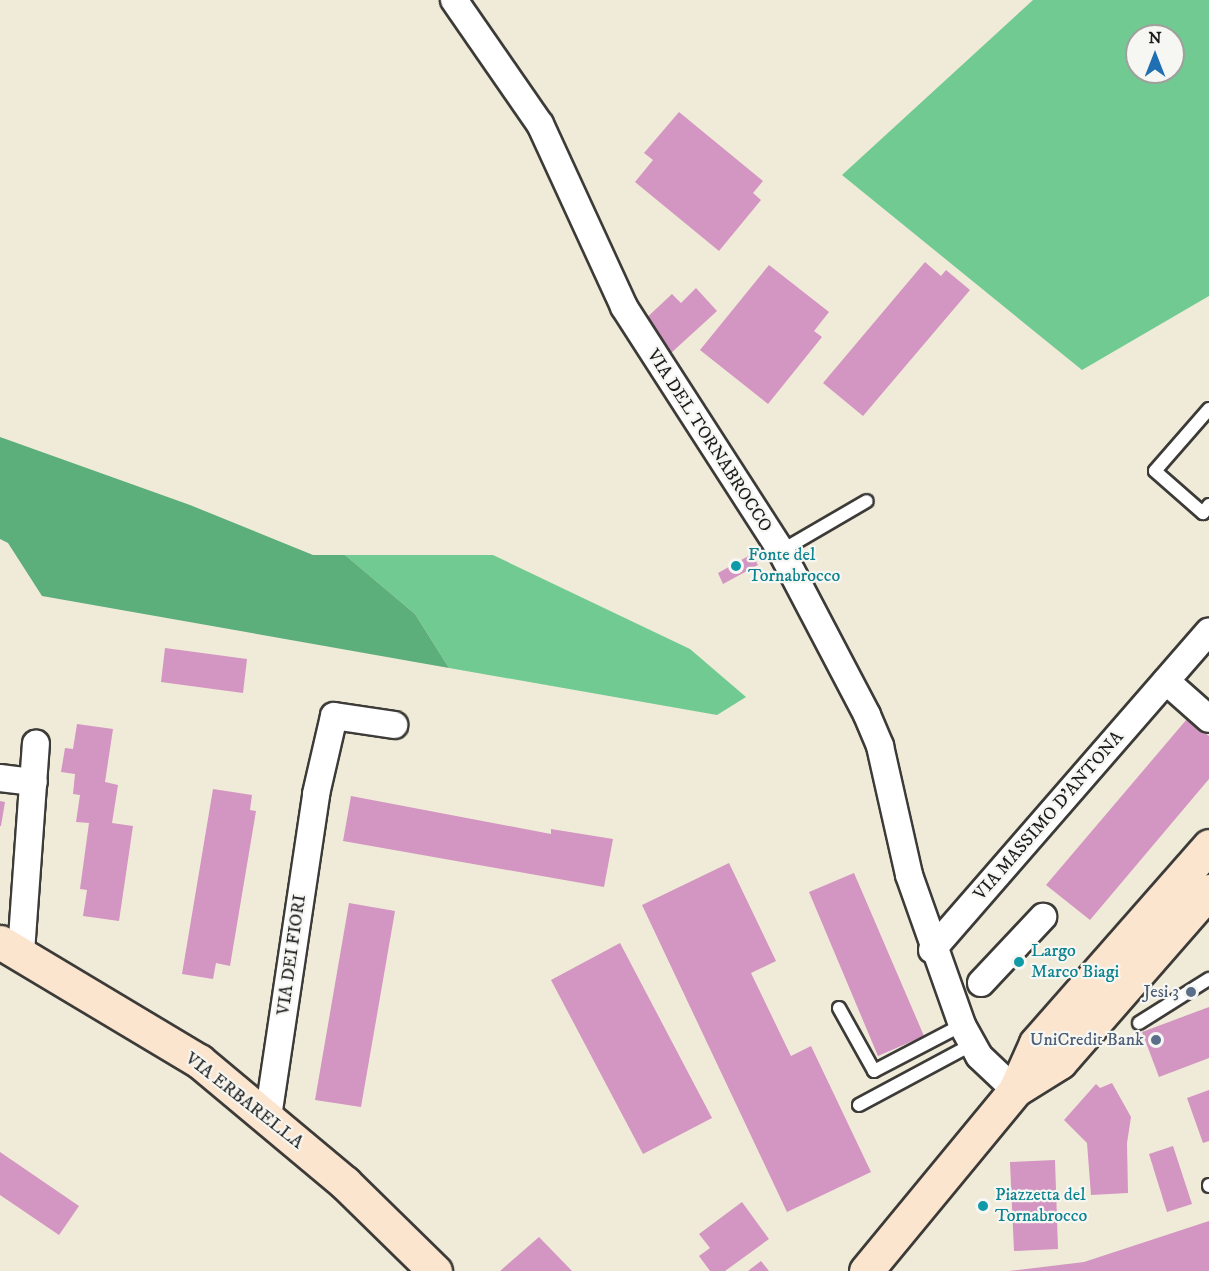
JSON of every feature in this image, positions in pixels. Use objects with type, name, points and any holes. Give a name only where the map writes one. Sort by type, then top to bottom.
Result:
[{"type":"main road","points":[[866,1271],[1015,1090],[1035,1043],[1209,846]]},
{"type":"main road","points":[[1015,1090],[1060,1062],[1205,905]]},
{"type":"main road","name":"VIA ERBARELLA","points":[[10,947],[199,1061],[345,1183],[435,1271]]},
{"type":"street","name":"VIA DEL TORNABROCCO","points":[[454,0],[540,124],[624,308],[781,551],[880,746],[909,875],[932,950],[966,1035],[1015,1090]]},
{"type":"street","name":"VIA MASSIMO D'ANTONA","points":[[932,950],[1209,631]]},
{"type":"street","points":[[1166,681],[1209,719]]},
{"type":"street","name":"VIA DEI FIORI","points":[[268,1117],[316,794],[334,716],[394,725]]},
{"type":"street","points":[[10,947],[34,783],[36,744]]},
{"type":"street","points":[[0,778],[34,783]]},
{"type":"street","points":[[981,983],[1043,917]]},
{"type":"lane","points":[[1209,409],[1155,471],[1203,513],[1209,505]]},
{"type":"lane","points":[[781,551],[867,501]]},
{"type":"lane","points":[[1139,1023],[1209,979]]},
{"type":"lane","points":[[838,1008],[874,1071],[966,1035]]},
{"type":"lane","points":[[859,1105],[966,1035]]},
{"type":"green space","points":[[1033,0],[1209,0],[1209,296],[1082,370],[842,175]]},
{"type":"green space","points":[[0,437],[190,505],[313,555],[345,555],[415,614],[449,668],[42,596],[8,543],[0,539]]},
{"type":"green space","points":[[345,555],[493,555],[690,649],[746,697],[717,715],[449,668],[415,614]]},
{"type":"building","points":[[679,112],[763,181],[753,193],[761,200],[719,251],[635,182],[653,160],[644,153]]},
{"type":"building","points":[[925,262],[941,276],[946,270],[970,290],[863,416],[823,383]]},
{"type":"building","points":[[769,265],[829,312],[814,331],[822,337],[768,404],[700,350]]},
{"type":"building","points":[[696,288],[717,311],[670,354],[641,323],[672,294],[681,303]]},
{"type":"building","points":[[752,554],[758,565],[723,584],[718,573]]},
{"type":"building","points":[[165,648],[247,659],[243,693],[161,682]]},
{"type":"building","points":[[1187,719],[1209,736],[1209,779],[1090,920],[1046,885]]},
{"type":"building","points":[[77,724],[113,729],[105,782],[118,785],[112,823],[133,826],[119,921],[83,916],[87,890],[80,889],[89,823],[76,822],[80,795],[73,794],[75,774],[61,772],[65,748],[73,749]]},
{"type":"building","points":[[213,789],[252,795],[250,810],[256,811],[230,966],[216,963],[213,979],[182,974]]},
{"type":"building","points":[[351,796],[551,834],[551,829],[613,839],[604,887],[343,841]]},
{"type":"building","points":[[0,801],[5,802],[1,826],[0,826]]},
{"type":"building","points":[[729,863],[776,961],[751,973],[791,1056],[811,1046],[871,1172],[787,1212],[642,905]]},
{"type":"building","points":[[854,873],[924,1036],[878,1056],[809,892]]},
{"type":"building","points":[[349,903],[395,911],[361,1107],[315,1100]]},
{"type":"building","points":[[620,943],[712,1118],[643,1154],[551,980]]},
{"type":"building","points":[[1209,1007],[1209,1058],[1159,1077],[1142,1032]]},
{"type":"building","points":[[1112,1083],[1131,1117],[1127,1143],[1128,1193],[1091,1195],[1087,1143],[1064,1120],[1096,1084],[1100,1088]]},
{"type":"building","points":[[1209,1090],[1209,1141],[1203,1143],[1187,1098]]},
{"type":"building","points":[[1173,1146],[1192,1204],[1167,1212],[1149,1154]]},
{"type":"building","points":[[0,1152],[79,1206],[59,1235],[0,1195]]},
{"type":"building","points":[[1055,1160],[1058,1249],[1014,1251],[1010,1162]]},
{"type":"building","points":[[742,1202],[769,1239],[725,1271],[710,1271],[699,1256],[710,1248],[699,1234]]},
{"type":"building","points":[[1209,1221],[1209,1271],[1009,1271],[1084,1262]]},
{"type":"building","points":[[539,1237],[572,1271],[500,1271]]},
{"type":"building","points":[[761,1261],[769,1271],[748,1271]]},
{"type":"place","name":"Fonte del Tornabrocco","points":[[736,566]]},
{"type":"place","name":"Largo Marco Biagi","points":[[1019,962]]},
{"type":"place","name":"Jesi 3","points":[[1191,992]]},
{"type":"place","name":"UniCredit Bank","points":[[1156,1040]]},
{"type":"place","name":"Piazzetta del Tornabrocco","points":[[983,1206]]}]
